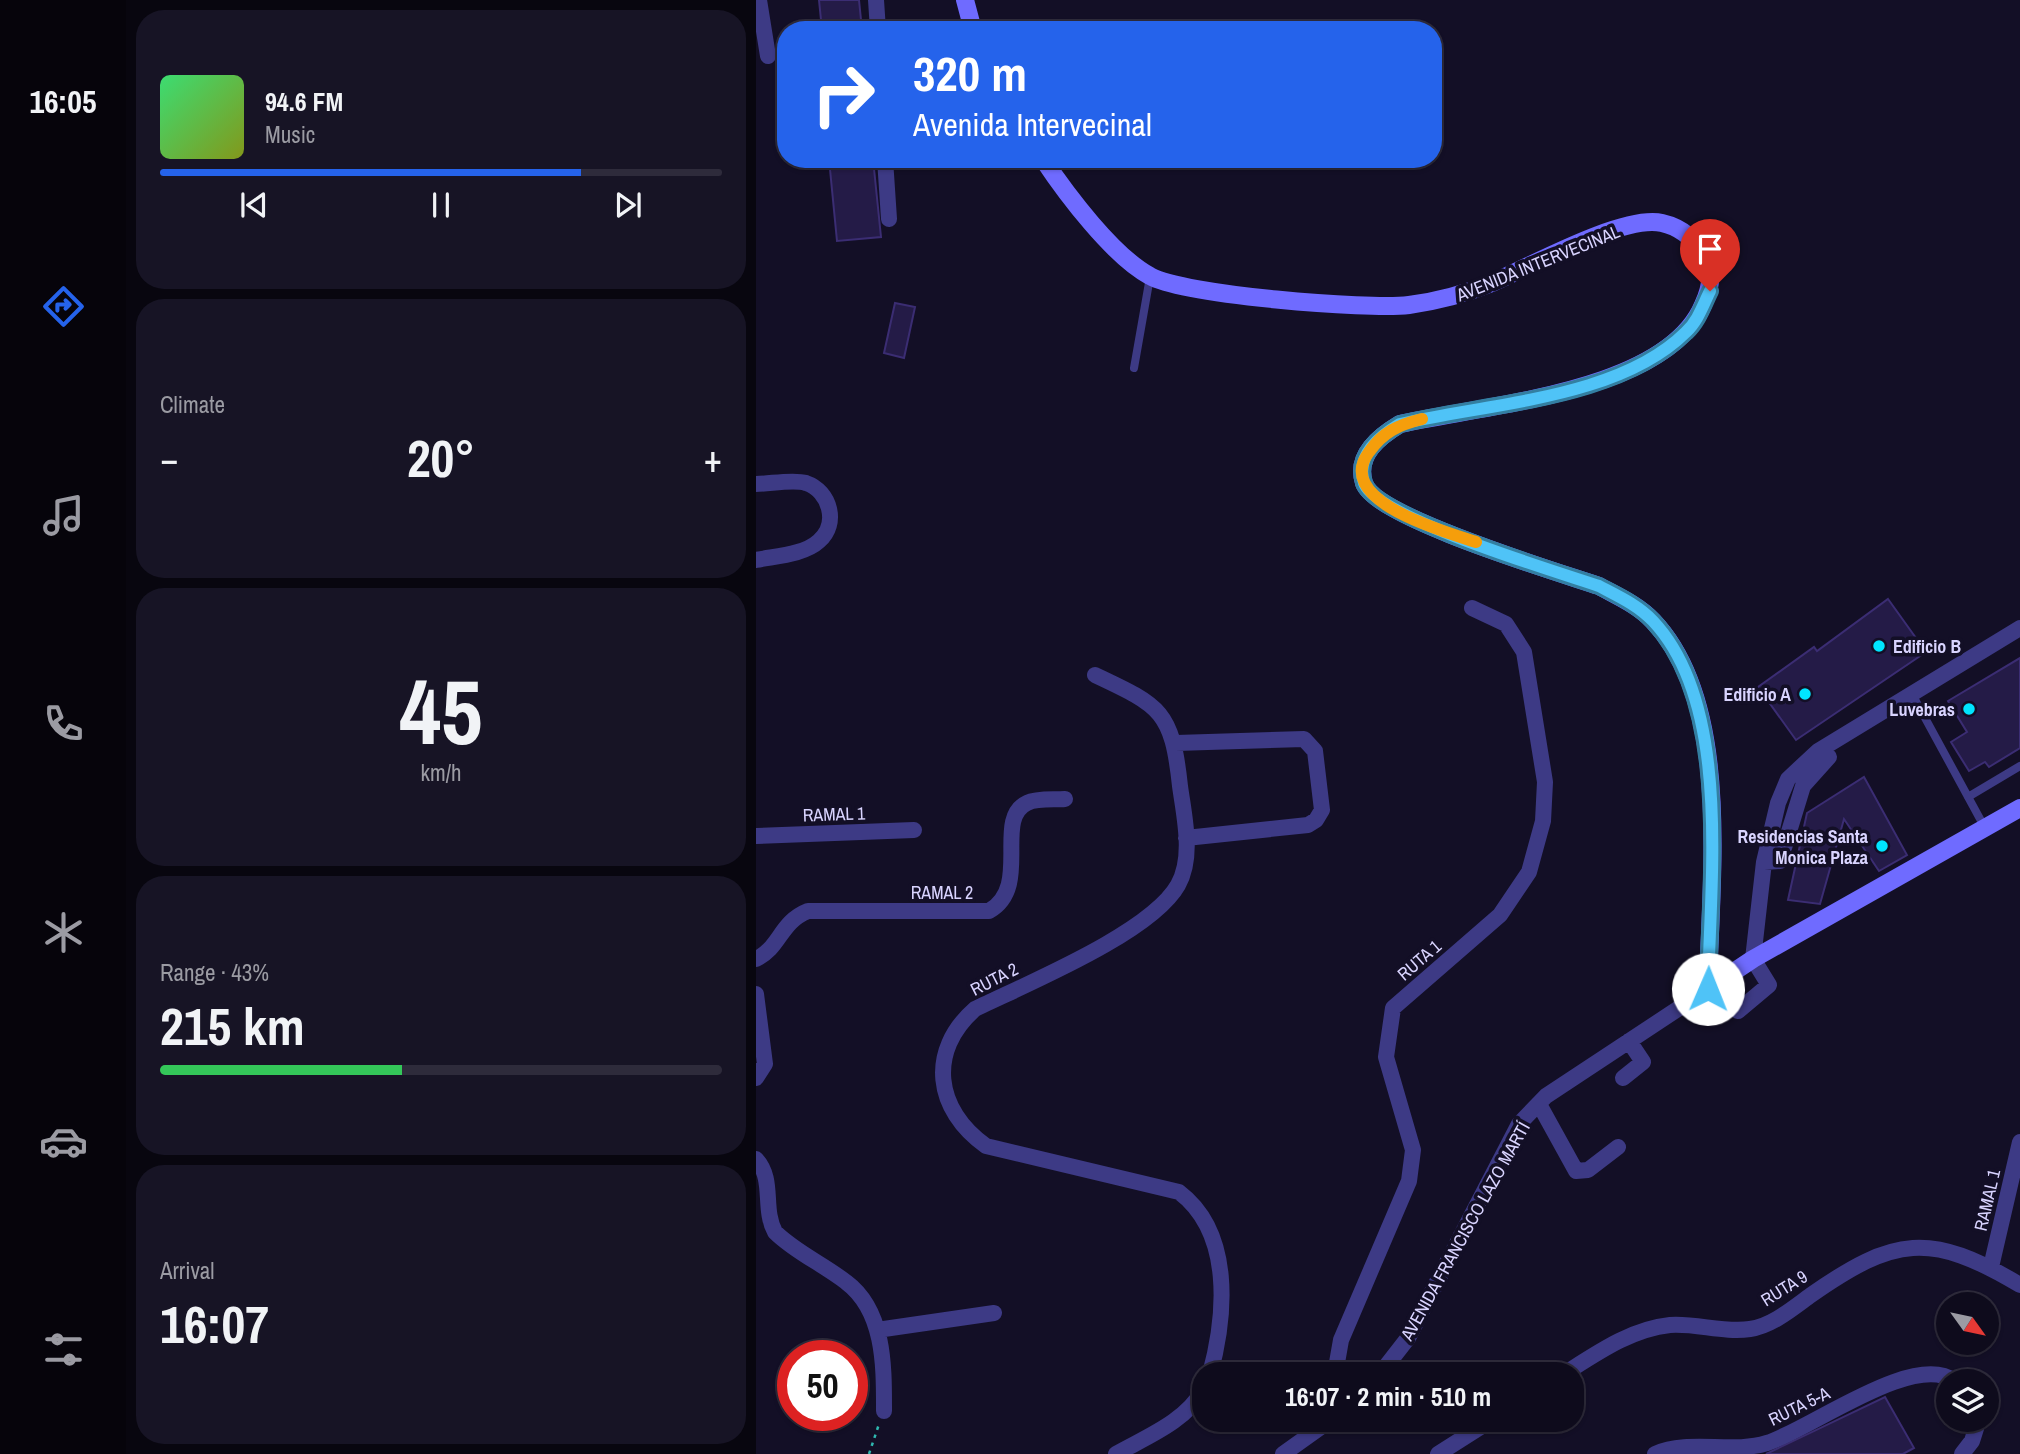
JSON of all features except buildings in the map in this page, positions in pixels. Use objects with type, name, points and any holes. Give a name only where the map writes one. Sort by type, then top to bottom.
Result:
[{"type":"main road","points":[[965,0],[971,21]]},
{"type":"main road","name":"AVENIDA INTERVECINAL","points":[[1050,168],[1120,254],[1150,277],[1172,285],[1254,295],[1336,304],[1406,306],[1462,294],[1599,235],[1647,222],[1662,223],[1688,234],[1700,247],[1710,268],[1710,291],[1688,331],[1673,344],[1627,370],[1553,396],[1400,424],[1380,436],[1365,457],[1363,471],[1365,484],[1371,493],[1406,517],[1599,586],[1626,600],[1652,620],[1673,647],[1698,706],[1708,749],[1711,810],[1708,989]]},
{"type":"main road","name":"AVENIDA FRANCISCO LAZO MARTÍ","points":[[1708,989],[1753,960],[2020,808]]},
{"type":"street","points":[[759,0],[768,56]]},
{"type":"street","points":[[876,0],[877,21]]},
{"type":"street","points":[[885,168],[888,219]]},
{"type":"street","points":[[756,484],[805,483],[821,493],[831,508],[830,523],[820,541],[802,550],[756,560]]},
{"type":"street","name":"RUTA 1","points":[[1337,1362],[1341,1339],[1409,1181],[1413,1150],[1386,1057],[1393,1008],[1500,915],[1529,872],[1543,821],[1545,782],[1524,652],[1506,624],[1472,608]]},
{"type":"street","points":[[1738,1011],[1769,985],[1753,960],[1764,862],[1778,803],[1788,779],[1818,751],[2020,628]]},
{"type":"street","name":"RUTA 2","points":[[1095,675],[1153,705],[1164,716],[1176,743],[1186,838],[1184,867],[1178,885],[1167,899],[1115,939],[975,1009],[957,1025],[946,1049],[942,1075],[951,1110],[967,1133],[986,1146],[1179,1192],[1196,1205],[1213,1241],[1223,1288],[1220,1337],[1213,1362]]},
{"type":"street","points":[[1176,743],[1304,739],[1315,751],[1320,798],[1320,815],[1308,825],[1186,838]]},
{"type":"street","points":[[1764,862],[1780,861],[1803,786],[1829,757]]},
{"type":"street","name":"RAMAL 2","points":[[756,959],[774,944],[783,928],[794,917],[808,911],[989,911],[1006,898],[1010,887],[1014,822],[1019,809],[1030,802],[1065,799]]},
{"type":"street","name":"RAMAL 1","points":[[756,836],[914,830]]},
{"type":"street","name":"AVENIDA FRANCISCO LAZO MARTÍ","points":[[1389,1362],[1408,1338],[1519,1124],[1539,1104],[1708,989]]},
{"type":"street","points":[[756,994],[765,1064],[756,1078]]},
{"type":"street","points":[[1623,1079],[1643,1062],[1629,1041]]},
{"type":"street","points":[[1539,1104],[1576,1171],[1588,1170],[1618,1147]]},
{"type":"street","name":"RAMAL 1","points":[[1991,1267],[2020,1142]]},
{"type":"street","points":[[756,1159],[766,1175],[770,1223],[775,1232],[848,1283],[867,1304],[877,1330],[884,1373],[884,1412]]},
{"type":"street","name":"RUTA 9","points":[[1582,1362],[1616,1340],[1670,1325],[1751,1329],[1781,1316],[1854,1265],[1885,1252],[1919,1247],[1947,1250],[1991,1267],[2020,1285]]},
{"type":"street","points":[[877,1330],[994,1313]]},
{"type":"street","name":"RUTA 5-A","points":[[1655,1454],[1766,1444],[1897,1380],[1936,1375]]},
{"type":"street","points":[[1116,1454],[1192,1408]]},
{"type":"street","points":[[1283,1454],[1313,1432]]},
{"type":"street","points":[[1438,1454],[1473,1432]]},
{"type":"street","points":[[1962,1454],[1975,1432]]},
{"type":"lane","points":[[1134,368],[1150,277]]},
{"type":"lane","points":[[1912,694],[1985,828]]},
{"type":"lane","points":[[1968,797],[2020,766]]},
{"type":"path","points":[[869,1454],[884,1412]]},
{"type":"slow traffic","points":[[1422,419],[1400,424],[1380,436],[1365,457],[1365,484],[1371,493],[1406,517],[1476,542]]},
{"type":"place","name":"Edificio B","points":[[1879,646]]},
{"type":"place","name":"Edificio A","points":[[1805,694]]},
{"type":"place","name":"Luvebras","points":[[1969,709]]},
{"type":"place","name":"Residencias Santa Monica Plaza","points":[[1882,846]]},
{"type":"route","points":[[1708,989],[1711,810],[1708,749],[1698,706],[1673,647],[1652,620],[1626,600],[1599,586],[1406,517],[1371,493],[1365,484],[1363,471],[1365,457],[1380,436],[1400,424],[1446,413],[1553,396],[1627,370],[1673,344],[1688,331],[1710,291]]}]
